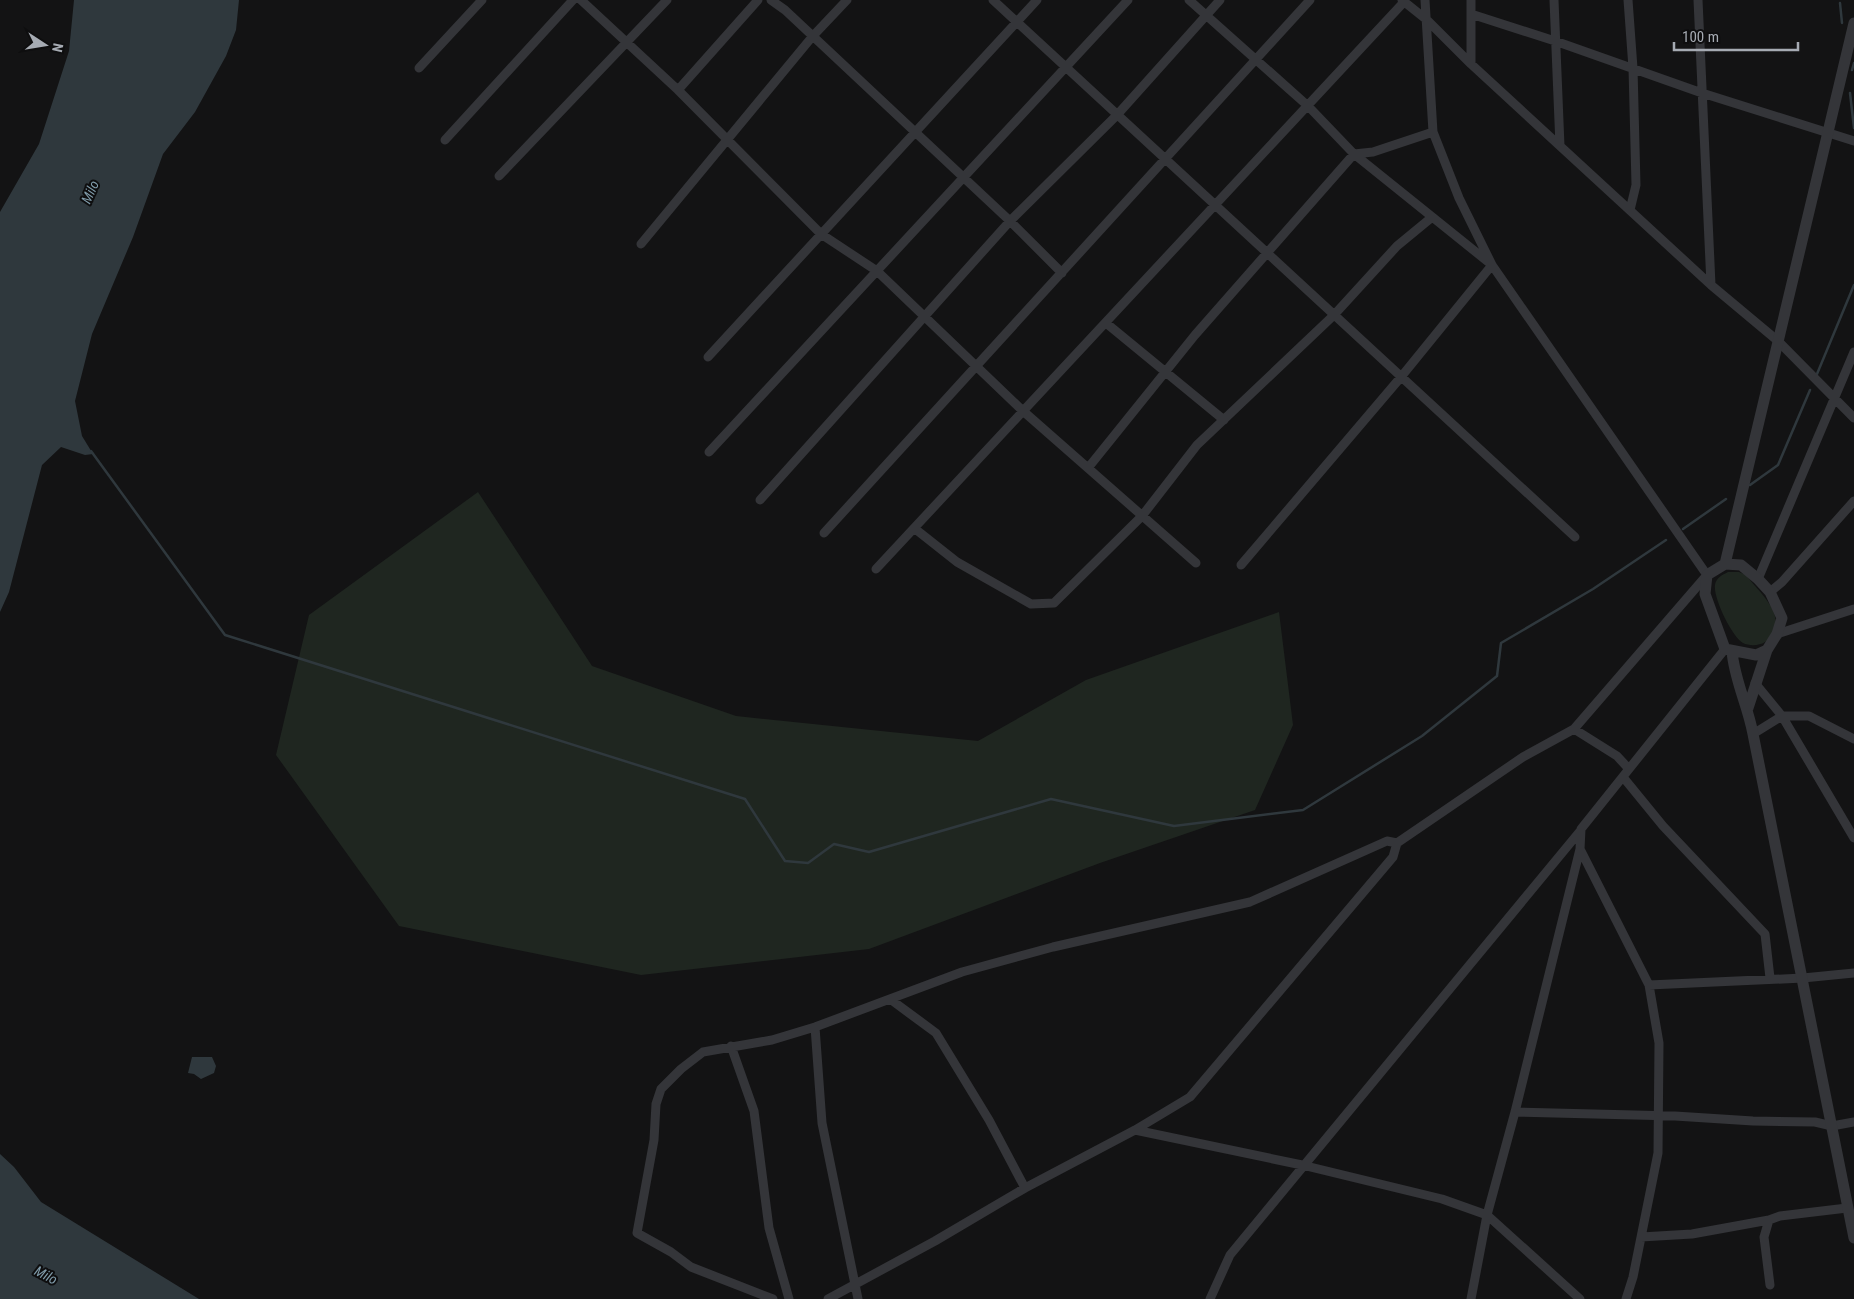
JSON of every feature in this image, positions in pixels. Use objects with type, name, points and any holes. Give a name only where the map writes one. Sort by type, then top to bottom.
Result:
[{"type":"street","points":[[419,68],[482,0]]},
{"type":"street","points":[[445,140],[573,0]]},
{"type":"street","points":[[581,0],[678,90],[726,141],[821,234],[877,271],[1023,411],[1196,563]]},
{"type":"street","points":[[499,176],[667,0]]},
{"type":"street","points":[[678,90],[758,0]]},
{"type":"street","points":[[771,0],[1010,221],[1062,273]]},
{"type":"street","points":[[641,244],[812,37],[847,0]]},
{"type":"street","points":[[993,0],[1575,537]]},
{"type":"street","points":[[708,357],[1036,0]]},
{"type":"street","points":[[709,452],[1128,0]]},
{"type":"street","points":[[1189,0],[1308,106],[1354,154],[1431,218],[1492,265]]},
{"type":"street","points":[[760,500],[1010,221],[1117,115],[1220,0]]},
{"type":"street","points":[[824,533],[1310,0]]},
{"type":"street","points":[[1425,0],[1433,132],[1460,198],[1492,265],[1707,575],[1705,594],[1733,663],[1748,708],[1754,734],[1854,1238]]},
{"type":"street","points":[[1471,0],[1471,64]]},
{"type":"street","points":[[1554,0],[1560,146]]},
{"type":"street","points":[[1628,0],[1633,68],[1636,185],[1630,210]]},
{"type":"street","points":[[1698,0],[1711,285]]},
{"type":"street","points":[[876,569],[1308,106],[1403,1],[1427,20],[1471,64],[1711,285],[1778,341],[1854,418]]},
{"type":"street","points":[[1471,14],[1555,41],[1702,93],[1854,141]]},
{"type":"street","points":[[1725,564],[1854,23]]},
{"type":"street","points":[[1088,468],[1195,335],[1354,154],[1373,152],[1433,132]]},
{"type":"street","points":[[914,528],[958,562],[1032,604],[1054,603],[1142,516],[1198,445],[1334,315],[1396,246],[1431,218]]},
{"type":"street","points":[[1241,565],[1401,377],[1492,265]]},
{"type":"street","points":[[1106,322],[1224,420]]},
{"type":"street","points":[[1758,579],[1854,352]]},
{"type":"street","points":[[1770,592],[1782,582],[1854,501]]},
{"type":"street","points":[[828,1299],[935,1241],[1026,1188],[1135,1130],[1190,1097],[1393,857],[1396,843],[1523,757],[1574,729],[1707,575],[1725,564],[1742,565],[1758,579],[1770,592],[1782,618],[1778,634],[1766,650],[1748,708]]},
{"type":"street","points":[[1778,634],[1854,609]]},
{"type":"street","points":[[1728,650],[1756,655],[1766,650]]},
{"type":"street","points":[[1210,1299],[1230,1254],[1728,650]]},
{"type":"street","points":[[1755,683],[1782,716],[1854,838]]},
{"type":"street","points":[[1754,734],[1782,716],[1809,716],[1854,739]]},
{"type":"street","points":[[1574,729],[1617,756],[1626,773],[1663,826],[1765,934],[1770,978]]},
{"type":"street","points":[[1471,1299],[1487,1215],[1515,1112],[1580,849],[1581,829]]},
{"type":"street","points":[[774,1299],[691,1267],[671,1252],[637,1233],[654,1140],[656,1104],[660,1089],[681,1069],[704,1052],[772,1040],[815,1028],[962,972],[1053,947],[1250,902],[1387,841],[1396,843]]},
{"type":"street","points":[[1580,849],[1650,985],[1659,1043],[1658,1153],[1626,1299]]},
{"type":"street","points":[[1650,985],[1770,978],[1803,978],[1854,973]]},
{"type":"street","points":[[890,999],[936,1032],[989,1120],[1026,1188]]},
{"type":"street","points":[[815,1028],[822,1123],[858,1299]]},
{"type":"street","points":[[731,1046],[754,1112],[769,1228],[789,1299]]},
{"type":"street","points":[[1515,1112],[1659,1115],[1753,1122],[1814,1122],[1832,1126],[1854,1122]]},
{"type":"street","points":[[1135,1130],[1442,1199],[1487,1215],[1580,1299]]},
{"type":"street","points":[[1641,1237],[1692,1234],[1769,1220],[1780,1216],[1848,1208]]},
{"type":"street","points":[[1769,1220],[1764,1238],[1770,1285]]},
{"type":"shaded area","points":[[478,492],[592,666],[736,716],[978,741],[1086,680],[1279,612],[1293,725],[1255,810],[1100,863],[869,949],[641,975],[399,926],[276,755],[309,615]]},
{"type":"shaded area","points":[[1728,572],[1739,572],[1746,575],[1773,610],[1775,626],[1768,640],[1763,643],[1748,645],[1743,643],[1724,617],[1717,599],[1715,585],[1718,579]]},
{"type":"water","name":"Milo","points":[[74,0],[239,0],[236,30],[226,56],[195,112],[163,154],[133,237],[92,334],[75,401],[82,436],[93,454],[85,455],[61,447],[42,465],[9,592],[0,612],[0,212],[39,144],[69,51]]},
{"type":"water","points":[[192,1057],[212,1057],[216,1066],[214,1073],[201,1079],[194,1074],[188,1073]]},
{"type":"water","name":"Milo","points":[[0,1154],[14,1167],[41,1202],[199,1299],[0,1299]]},
{"type":"waterway","points":[[1840,3],[1842,23]]},
{"type":"waterway","points":[[1852,70],[1854,63]]},
{"type":"waterway","points":[[1850,93],[1854,128]]},
{"type":"waterway","points":[[1817,374],[1854,285]]},
{"type":"waterway","points":[[1750,485],[1778,465],[1810,390]]},
{"type":"waterway","points":[[91,451],[225,635],[745,799],[785,861],[808,863],[834,844],[869,852],[1051,799],[1174,826],[1303,810],[1422,736],[1497,676],[1501,643],[1593,589],[1666,540]]},
{"type":"waterway","points":[[1683,529],[1726,499]]}]
